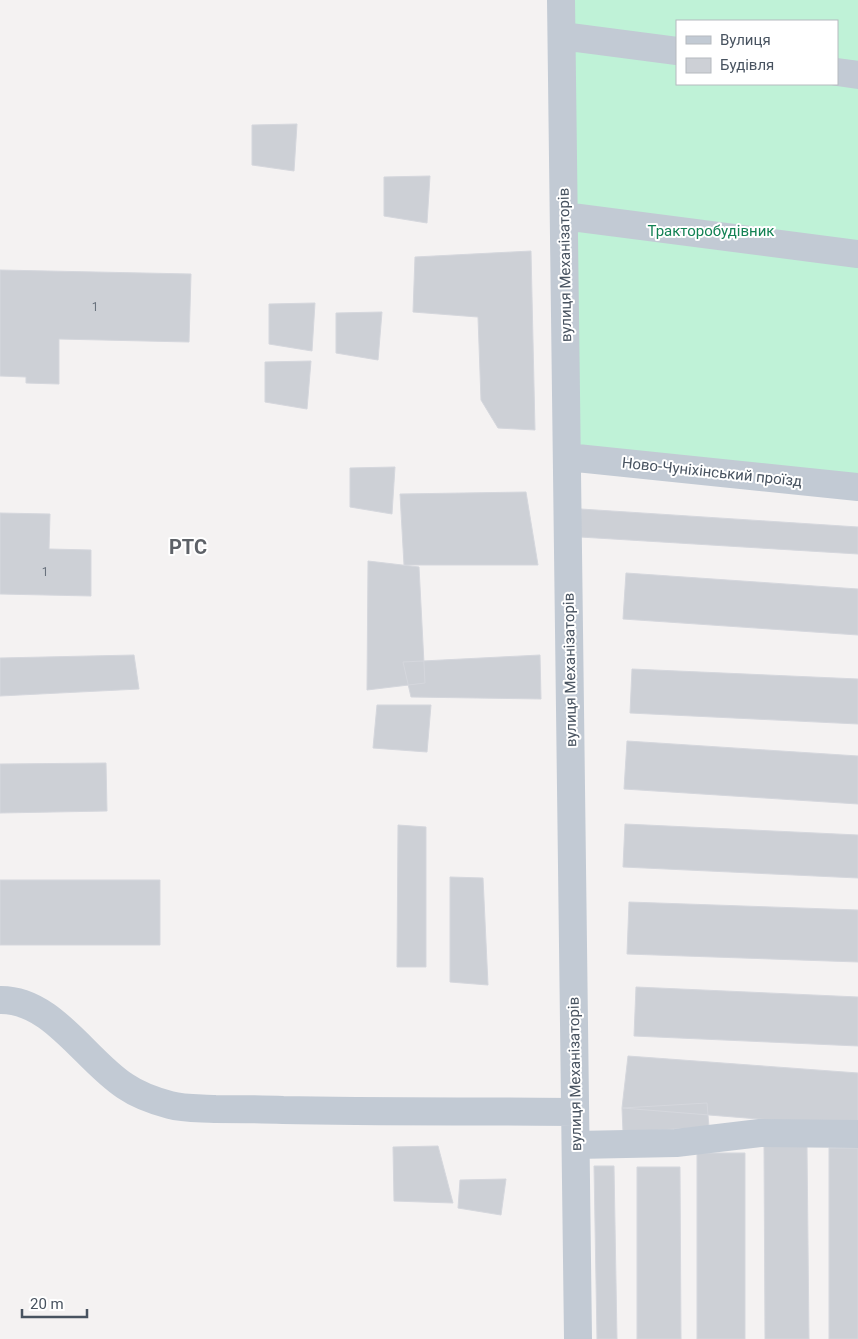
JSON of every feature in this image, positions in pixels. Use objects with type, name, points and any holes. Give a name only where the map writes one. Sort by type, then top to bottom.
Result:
[{"type":"street","name":"вулиця Механізаторів","points":[[561,0],[578,1339]]},
{"type":"street","points":[[562,36],[676,51]]},
{"type":"street","points":[[838,72],[858,74]]},
{"type":"street","points":[[564,216],[858,254]]},
{"type":"street","name":"Ново-Чуніхінський проїзд","points":[[567,457],[858,487]]},
{"type":"street","points":[[0,1000],[13,1000],[32,1008],[60,1025],[90,1056],[124,1086],[171,1106],[336,1111],[575,1112]]},
{"type":"street","points":[[576,1145],[676,1143],[760,1133],[858,1134]]},
{"type":"green space","name":"Тракторобудівник","points":[[562,0],[858,0],[858,479],[567,457]]},
{"type":"building","points":[[297,124],[294,171],[252,165],[252,125]]},
{"type":"building","points":[[430,176],[427,223],[384,216],[384,177]]},
{"type":"building","points":[[531,251],[535,430],[498,428],[481,400],[478,317],[413,312],[415,257]]},
{"type":"building","points":[[0,270],[191,274],[189,342],[59,339],[59,384],[26,383],[26,377],[0,376]]},
{"type":"building","points":[[315,303],[312,351],[269,344],[269,304]]},
{"type":"building","points":[[382,312],[378,360],[336,353],[336,313]]},
{"type":"building","points":[[311,361],[307,409],[265,402],[265,362]]},
{"type":"building","points":[[395,467],[392,514],[350,507],[350,468]]},
{"type":"building","points":[[526,492],[538,565],[404,565],[400,494]]},
{"type":"building","points":[[581,509],[858,527],[858,554],[580,537]]},
{"type":"building","points":[[0,513],[50,514],[49,549],[91,550],[91,596],[0,594]]},
{"type":"building","points":[[368,561],[419,567],[425,683],[367,690]]},
{"type":"building","points":[[626,573],[858,589],[858,635],[623,619]]},
{"type":"building","points":[[134,655],[139,689],[0,696],[0,658]]},
{"type":"building","points":[[540,655],[541,699],[411,697],[403,662]]},
{"type":"building","points":[[632,669],[858,679],[858,724],[630,713]]},
{"type":"building","points":[[377,705],[431,705],[427,752],[373,748]]},
{"type":"building","points":[[627,741],[858,756],[858,804],[624,789]]},
{"type":"building","points":[[106,763],[107,811],[0,813],[0,764]]},
{"type":"building","points":[[625,824],[858,835],[858,878],[623,867]]},
{"type":"building","points":[[398,825],[426,827],[426,967],[397,967]]},
{"type":"building","points":[[450,877],[483,878],[488,985],[450,982]]},
{"type":"building","points":[[0,880],[160,880],[160,945],[0,945]]},
{"type":"building","points":[[629,902],[858,910],[858,962],[627,954]]},
{"type":"building","points":[[636,987],[858,997],[858,1046],[634,1036]]},
{"type":"building","points":[[628,1056],[858,1073],[858,1127],[622,1108]]},
{"type":"building","points":[[707,1103],[709,1127],[623,1132],[622,1108]]},
{"type":"building","points":[[438,1146],[453,1203],[394,1201],[393,1147]]},
{"type":"building","points":[[764,1146],[807,1146],[809,1339],[765,1339]]},
{"type":"building","points":[[829,1148],[858,1148],[858,1339],[829,1339]]},
{"type":"building","points":[[697,1153],[745,1153],[745,1339],[697,1339]]},
{"type":"building","points":[[594,1166],[614,1166],[617,1339],[597,1339]]},
{"type":"building","points":[[637,1167],[680,1167],[681,1339],[637,1339]]},
{"type":"building","points":[[506,1179],[501,1215],[458,1208],[460,1180]]},
{"type":"district","name":"РТС","points":[[188,547]]}]
